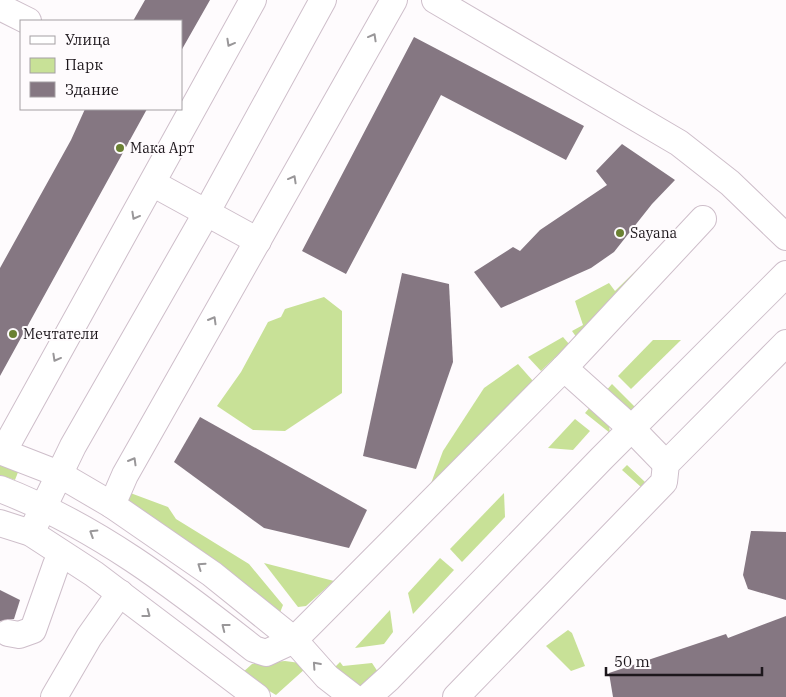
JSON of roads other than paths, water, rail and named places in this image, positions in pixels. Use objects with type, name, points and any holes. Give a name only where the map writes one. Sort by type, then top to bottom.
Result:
[{"type":"lane","points":[[253,0],[187,106],[154,184],[2,451],[59,474],[112,505],[212,574],[294,640],[327,677],[353,697]]},
{"type":"lane","points":[[31,533],[59,474],[207,212],[323,0]]},
{"type":"lane","points":[[112,505],[125,474],[394,0]]},
{"type":"lane","points":[[435,0],[679,142],[730,183],[786,237]]},
{"type":"lane","points":[[0,7],[26,20]]},
{"type":"lane","points":[[154,184],[258,241]]},
{"type":"lane","points":[[0,489],[44,506],[75,522],[168,581],[254,649],[266,653],[294,640],[564,368],[703,219]]},
{"type":"lane","points":[[368,697],[389,678],[786,274]]},
{"type":"lane","points":[[456,697],[664,482],[666,464],[786,343]]},
{"type":"lane","points":[[564,368],[632,429],[666,464]]},
{"type":"lane","points":[[0,523],[31,533],[62,555],[94,574],[257,697]]},
{"type":"lane","points":[[8,633],[19,635],[33,630],[56,565],[62,555]]},
{"type":"lane","points":[[54,697],[89,637],[120,593]]},
{"type":"place","name":"Мака Арт","points":[[120,148]]},
{"type":"place","name":"Sayana","points":[[620,233]]},
{"type":"place","name":"Мечтатели","points":[[13,334]]}]
